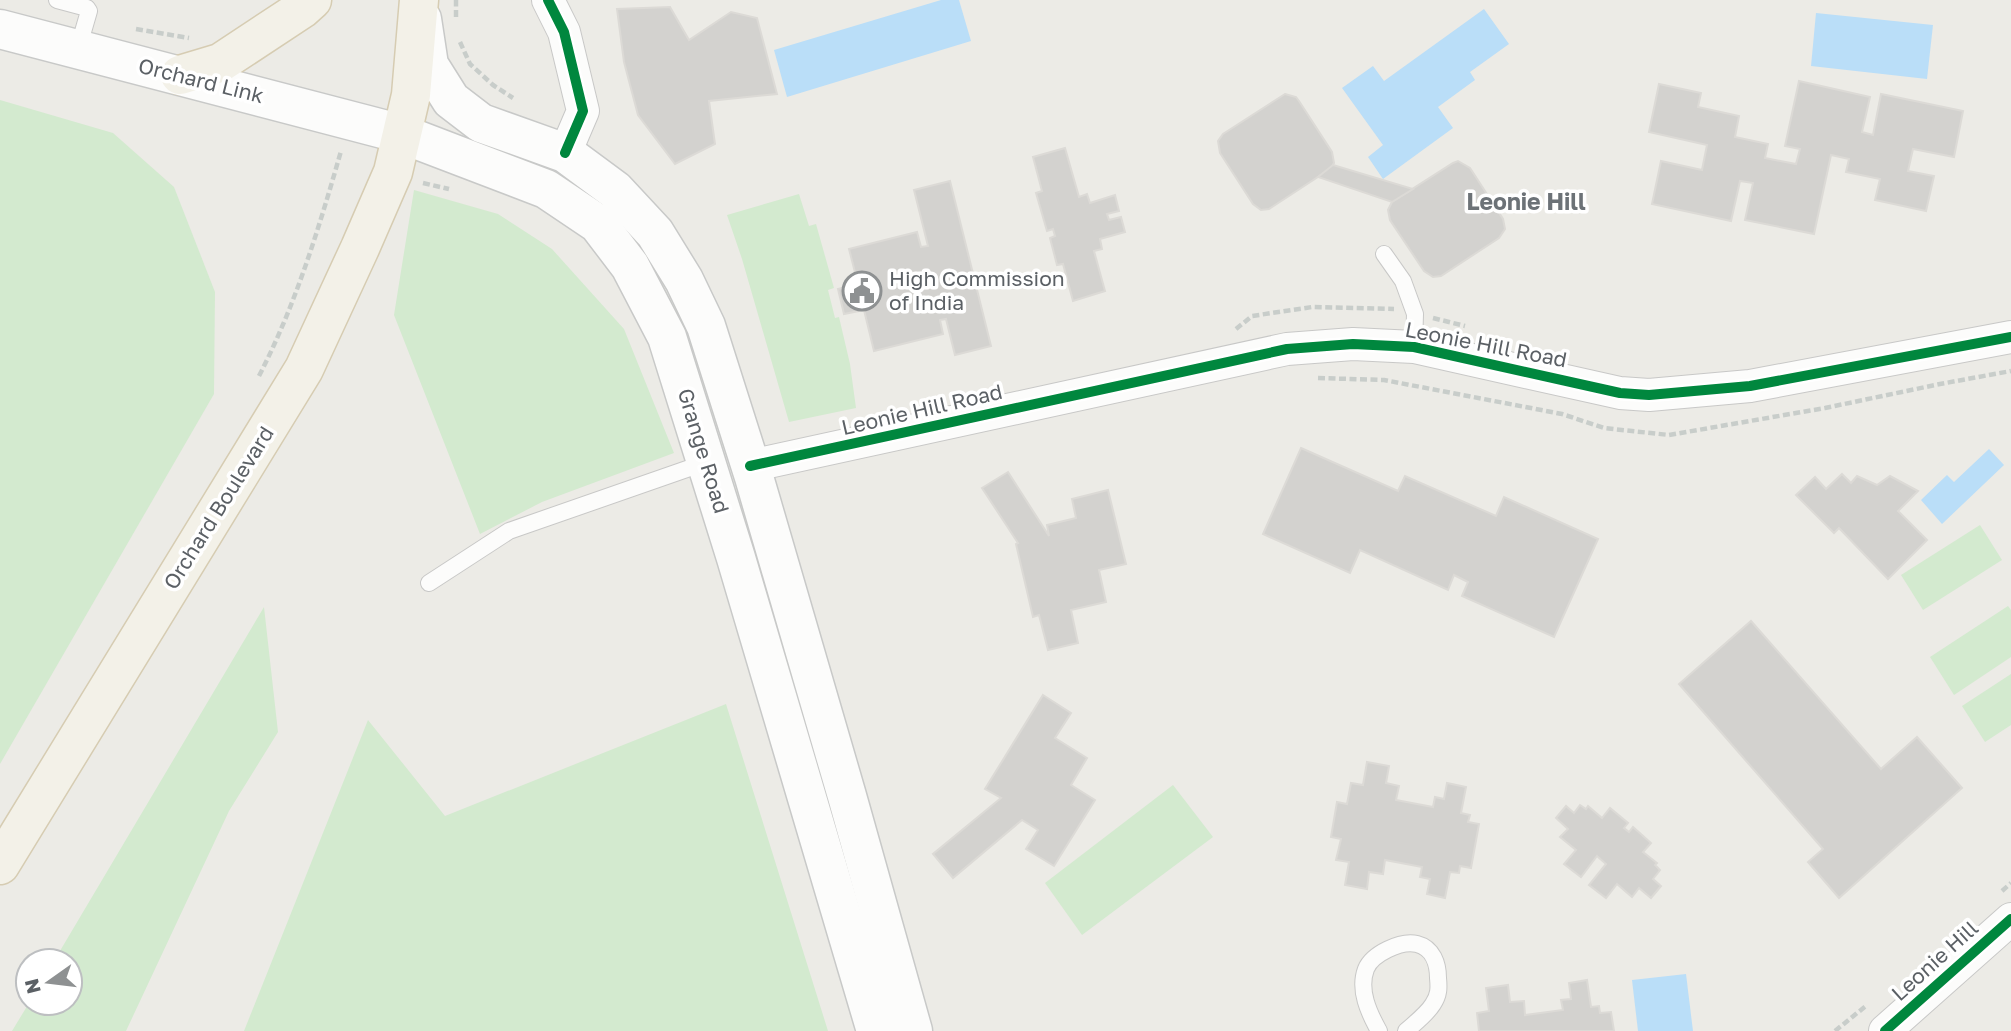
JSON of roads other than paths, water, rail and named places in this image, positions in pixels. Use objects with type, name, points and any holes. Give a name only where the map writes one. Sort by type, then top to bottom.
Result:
[{"type":"main road","points":[[180,75],[220,63],[312,0]]},
{"type":"main road","name":"Grange Road","points":[[419,0],[411,95],[402,134],[546,189],[598,224],[631,266],[667,337],[707,461],[876,1031]]},
{"type":"main road","name":"Grange Road","points":[[419,0],[429,65],[450,100],[481,123],[565,153],[615,190],[655,233],[684,280],[706,326],[750,466],[913,1031]]},
{"type":"main road","name":"Orchard Link","points":[[0,29],[82,35],[180,75],[402,134]]},
{"type":"main road","name":"Orchard Boulevard","points":[[0,865],[304,369],[393,172],[402,134]]},
{"type":"street","points":[[548,0],[564,32],[583,111],[565,153]]},
{"type":"street","name":"Leonie Hill Road","points":[[750,466],[1287,349],[1353,344],[1414,347],[1620,393],[1648,395],[1751,386],[2011,337]]},
{"type":"street","name":"Leonie Hill","points":[[1885,1031],[2011,919]]},
{"type":"lane","points":[[57,0],[87,8],[89,11],[82,35]]},
{"type":"lane","points":[[1384,254],[1403,281],[1415,314],[1414,347]]},
{"type":"lane","points":[[429,583],[509,531],[707,461]]},
{"type":"lane","points":[[1379,1031],[1368,1012],[1364,988],[1366,968],[1377,954],[1395,946],[1416,943],[1431,952],[1438,965],[1439,991],[1432,1005],[1406,1031]]},
{"type":"water","points":[[941,0],[959,0],[971,41],[787,97],[774,50]]},
{"type":"water","points":[[1484,9],[1509,44],[1470,72],[1475,80],[1438,107],[1453,128],[1383,179],[1368,157],[1383,145],[1342,88],[1373,66],[1384,81]]},
{"type":"water","points":[[1816,13],[1933,25],[1927,79],[1811,66]]},
{"type":"water","points":[[1989,449],[2004,465],[1942,524],[1921,500],[1947,475],[1954,482]]},
{"type":"water","points":[[1686,974],[1693,1031],[1638,1031],[1632,980]]},
{"type":"place","name":"High Commission of India","points":[[862,291]]},
{"type":"district","name":"Leonie Hill","points":[[1526,202]]}]
